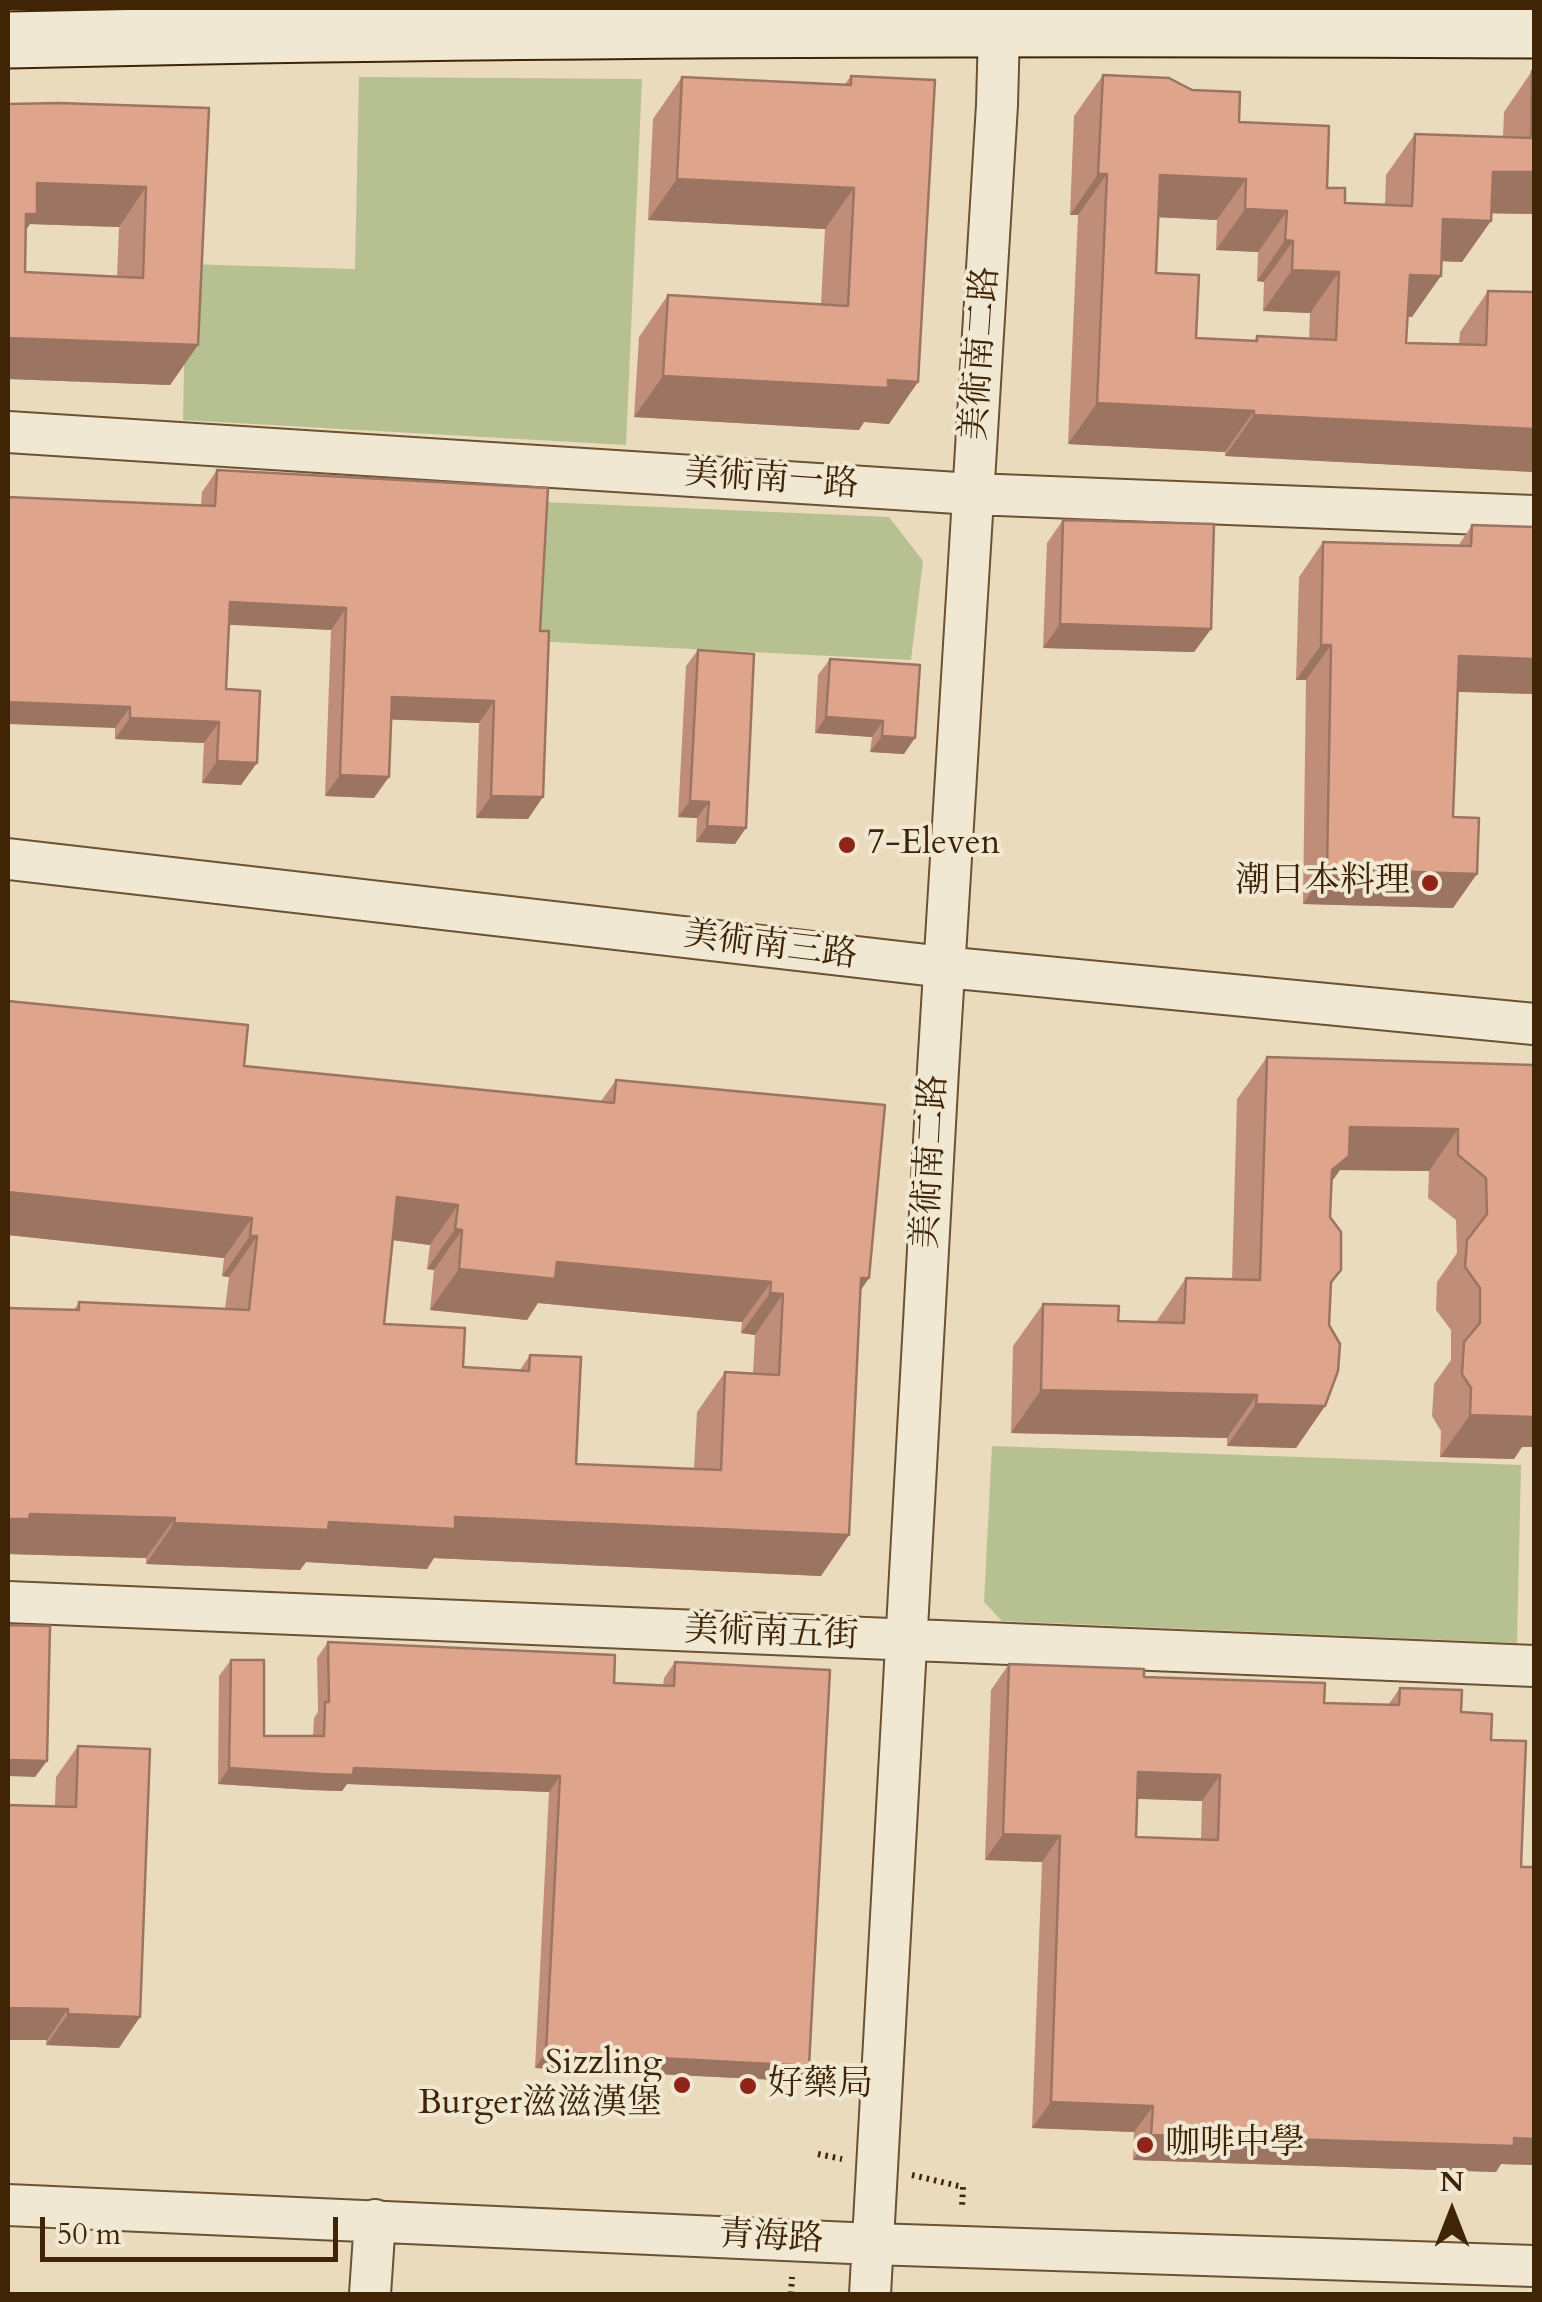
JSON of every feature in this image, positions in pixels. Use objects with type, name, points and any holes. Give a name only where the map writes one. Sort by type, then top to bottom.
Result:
[{"type":"street","points":[[8,40],[237,34],[1092,27],[1534,30]]},
{"type":"street","name":"美術南二路","points":[[870,2294],[999,30]]},
{"type":"street","name":"美術南一路","points":[[8,432],[973,494],[1534,516]]},
{"type":"street","name":"美術南三路","points":[[8,859],[944,967],[1534,1024]]},
{"type":"street","name":"美術南五街","points":[[8,1602],[1534,1666]]},
{"type":"street","name":"青海路","points":[[8,2204],[960,2248],[1534,2266]]},
{"type":"street","points":[[370,2294],[375,2220]]},
{"type":"path","points":[[818,2154],[963,2187],[960,2248]]},
{"type":"green space","points":[[359,77],[642,79],[626,445],[183,420],[186,264],[355,269]]},
{"type":"green space","points":[[543,502],[889,517],[923,561],[911,660],[532,641]]},
{"type":"green space","points":[[992,1446],[1521,1465],[1517,1643],[1002,1621],[984,1602]]},
{"type":"building","points":[[1534,71],[1534,172],[1493,172],[1491,221],[1443,219],[1441,276],[1410,275],[1406,343],[1486,345],[1488,291],[1534,292],[1534,429],[1097,403],[1107,174],[1098,174],[1103,75],[1169,78],[1192,90],[1240,92],[1239,122],[1329,126],[1327,188],[1345,188],[1345,203],[1412,206],[1415,134],[1531,138]],"holes":[[[1160,175],[1246,179],[1245,209],[1287,211],[1285,240],[1293,241],[1292,270],[1339,272],[1336,340],[1196,338],[1199,275],[1156,273]]]},
{"type":"building","points":[[851,76],[935,80],[918,382],[888,380],[888,388],[663,376],[668,295],[848,306],[854,188],[677,179],[682,77],[851,85]]},
{"type":"building","points":[[8,104],[209,108],[198,345],[8,338]],"holes":[[[37,183],[146,187],[143,278],[25,272],[26,214],[37,214]]]},
{"type":"building","points":[[217,470],[548,488],[540,631],[549,631],[543,797],[491,796],[494,701],[392,697],[389,777],[340,775],[346,608],[230,602],[226,689],[260,691],[257,763],[217,761],[219,722],[130,718],[130,707],[8,702],[8,497],[215,506]]},
{"type":"building","points":[[1063,520],[1214,524],[1211,629],[1060,624]]},
{"type":"building","points":[[1472,525],[1534,527],[1534,659],[1459,656],[1453,817],[1479,818],[1477,874],[1327,869],[1331,645],[1321,645],[1323,542],[1471,546]]},
{"type":"building","points":[[698,650],[754,654],[746,828],[707,826],[709,802],[690,801]]},
{"type":"building","points":[[830,659],[920,665],[915,738],[882,736],[883,721],[826,717]]},
{"type":"building","points":[[8,1001],[248,1025],[244,1066],[614,1103],[616,1080],[885,1105],[869,1278],[861,1278],[849,1535],[455,1517],[455,1529],[329,1522],[328,1530],[174,1523],[175,1518],[30,1514],[29,1519],[8,1519],[8,1308],[79,1310],[79,1302],[249,1310],[257,1236],[250,1236],[252,1218],[8,1192]],"holes":[[[397,1197],[458,1205],[455,1229],[462,1230],[459,1269],[555,1279],[557,1262],[771,1282],[770,1293],[783,1294],[779,1375],[725,1372],[721,1470],[576,1464],[581,1357],[530,1355],[529,1371],[463,1367],[465,1328],[384,1324]]]},
{"type":"building","points":[[1267,1057],[1534,1065],[1534,1417],[1470,1415],[1471,1388],[1462,1374],[1464,1342],[1480,1323],[1480,1288],[1465,1267],[1467,1240],[1487,1214],[1486,1178],[1458,1155],[1458,1129],[1350,1127],[1349,1156],[1332,1170],[1330,1217],[1341,1232],[1341,1270],[1331,1282],[1329,1325],[1340,1344],[1338,1371],[1325,1406],[1256,1404],[1257,1395],[1041,1390],[1043,1304],[1119,1306],[1118,1321],[1184,1323],[1186,1278],[1260,1280]]},
{"type":"building","points":[[8,1625],[50,1626],[47,1761],[8,1760]]},
{"type":"building","points":[[328,1642],[615,1655],[614,1683],[674,1686],[675,1662],[830,1670],[809,2066],[546,2052],[560,1776],[354,1768],[353,1775],[229,1768],[231,1660],[264,1660],[264,1736],[324,1736],[325,1702],[329,1702]]},
{"type":"building","points":[[1009,1664],[1144,1669],[1144,1677],[1325,1683],[1324,1703],[1399,1705],[1400,1688],[1462,1690],[1461,1712],[1492,1714],[1491,1740],[1526,1741],[1521,1867],[1534,1867],[1534,2139],[1514,2138],[1514,2146],[1151,2135],[1153,2106],[1051,2102],[1060,1836],[1003,1834]],"holes":[[[1138,1772],[1220,1775],[1218,1840],[1136,1837]]]},
{"type":"building","points":[[78,1746],[150,1749],[140,2017],[68,2014],[68,2009],[8,2008],[8,1805],[76,1807]]},
{"type":"place","name":"7-Eleven","points":[[847,845]]},
{"type":"place","name":"潮日本料理","points":[[1430,883]]},
{"type":"place","name":"Sizzling Burger滋滋漢堡","points":[[682,2085]]},
{"type":"place","name":"好藥局","points":[[748,2086]]},
{"type":"place","name":"咖啡中學","points":[[1145,2145]]}]
